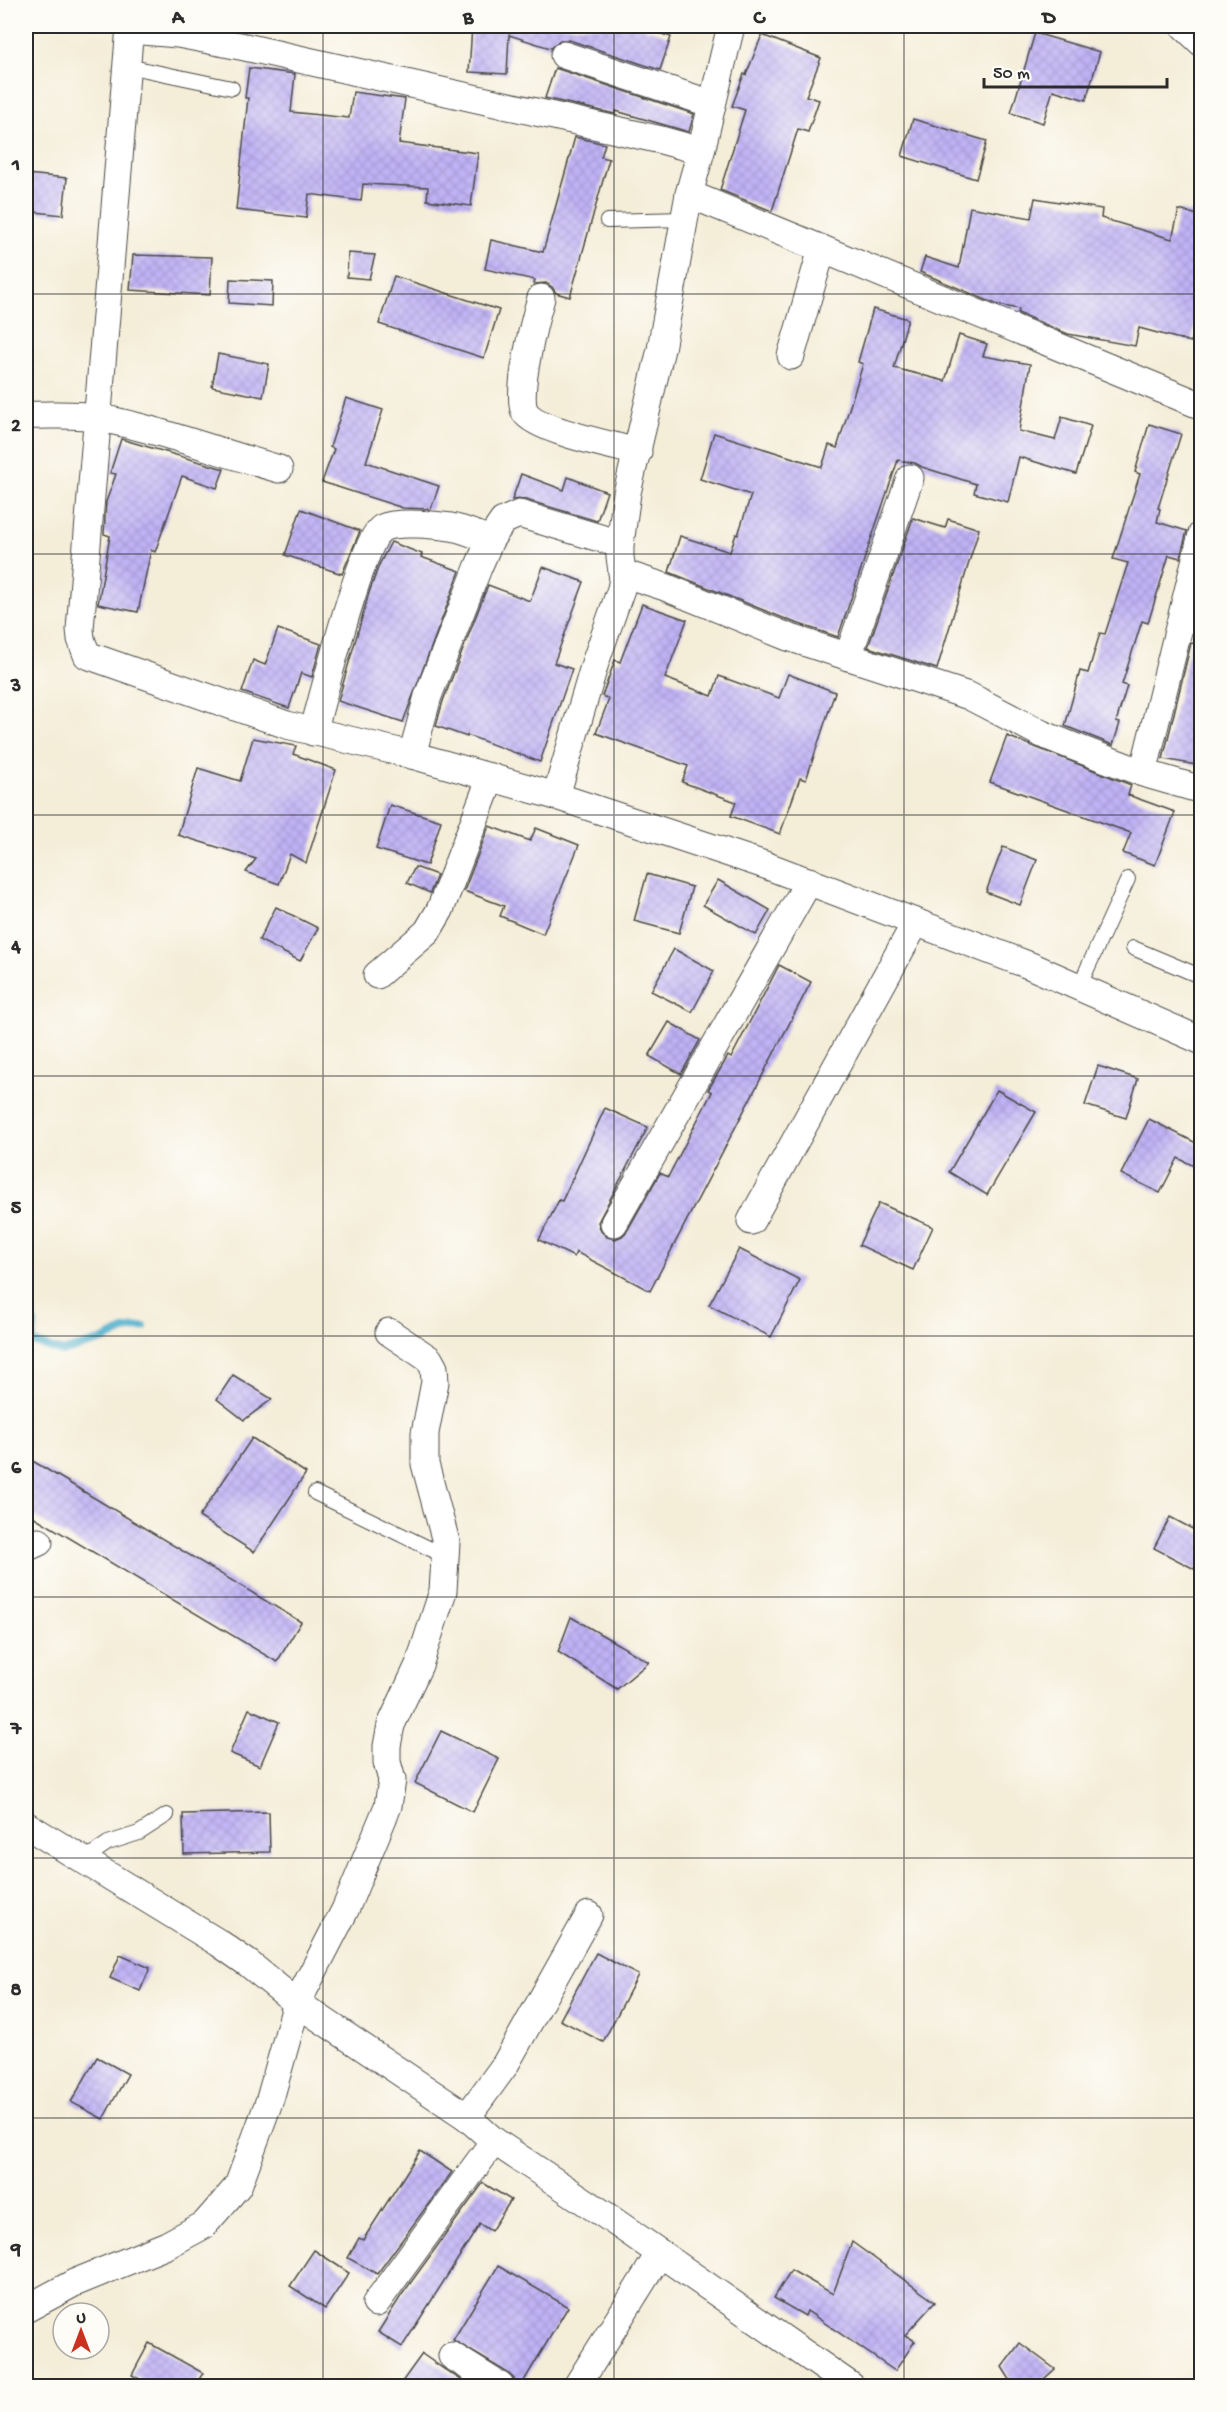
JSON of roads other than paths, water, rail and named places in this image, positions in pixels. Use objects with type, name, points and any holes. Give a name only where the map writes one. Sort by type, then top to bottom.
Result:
[{"type":"street","points":[[556,796],[595,663],[621,590],[620,544],[627,493],[661,349],[686,206],[731,26]]},
{"type":"street","points":[[1184,26],[1202,43]]},
{"type":"street","points":[[701,151],[661,140],[244,47],[178,34],[130,28],[80,629],[87,655],[276,722],[412,755],[556,796],[809,881],[1031,966],[1202,1041]]},
{"type":"street","points":[[564,55],[712,104]]},
{"type":"street","points":[[686,206],[822,249],[1202,406]]},
{"type":"street","points":[[791,356],[822,249]]},
{"type":"street","points":[[541,298],[525,363],[522,399],[525,412],[541,426],[638,452]]},
{"type":"street","points":[[26,415],[98,417],[195,442],[279,469]]},
{"type":"street","points":[[848,657],[910,478]]},
{"type":"street","points":[[412,755],[428,696],[490,540],[503,521],[519,514],[620,544]]},
{"type":"street","points":[[313,732],[361,566],[372,538],[380,528],[395,524],[452,527],[490,540]]},
{"type":"street","points":[[1143,773],[1202,534]]},
{"type":"street","points":[[622,573],[665,587],[788,637],[969,696],[1042,734],[1143,773],[1202,790]]},
{"type":"street","points":[[377,975],[427,932],[440,910],[492,777]]},
{"type":"street","points":[[614,1223],[809,881]]},
{"type":"street","points":[[751,1221],[916,922]]},
{"type":"street","points":[[26,2309],[74,2283],[167,2245],[204,2225],[225,2204],[238,2186],[249,2162],[270,2099],[297,2003],[345,1910],[388,1806],[392,1780],[387,1762],[387,1746],[391,1725],[419,1665],[443,1592],[446,1542],[425,1464],[425,1433],[435,1382],[434,1368],[429,1359],[389,1332]]},
{"type":"street","points":[[26,1825],[219,1943],[297,2003],[467,2117],[494,2141],[851,2386]]},
{"type":"street","points":[[467,2117],[505,2065],[590,1915]]},
{"type":"street","points":[[376,2303],[494,2141]]},
{"type":"street","points":[[577,2386],[660,2253]]},
{"type":"street","points":[[452,2356],[500,2386]]},
{"type":"lane","points":[[127,66],[232,88]]},
{"type":"lane","points":[[607,221],[686,206]]},
{"type":"lane","points":[[1079,987],[1128,879]]},
{"type":"lane","points":[[1134,948],[1202,977]]},
{"type":"lane","points":[[315,1493],[445,1556]]},
{"type":"lane","points":[[83,1860],[108,1844],[139,1833],[167,1815]]},
{"type":"waterway","points":[[26,1289],[34,1324],[32,1342],[62,1352],[103,1340],[124,1330],[144,1327]]}]
